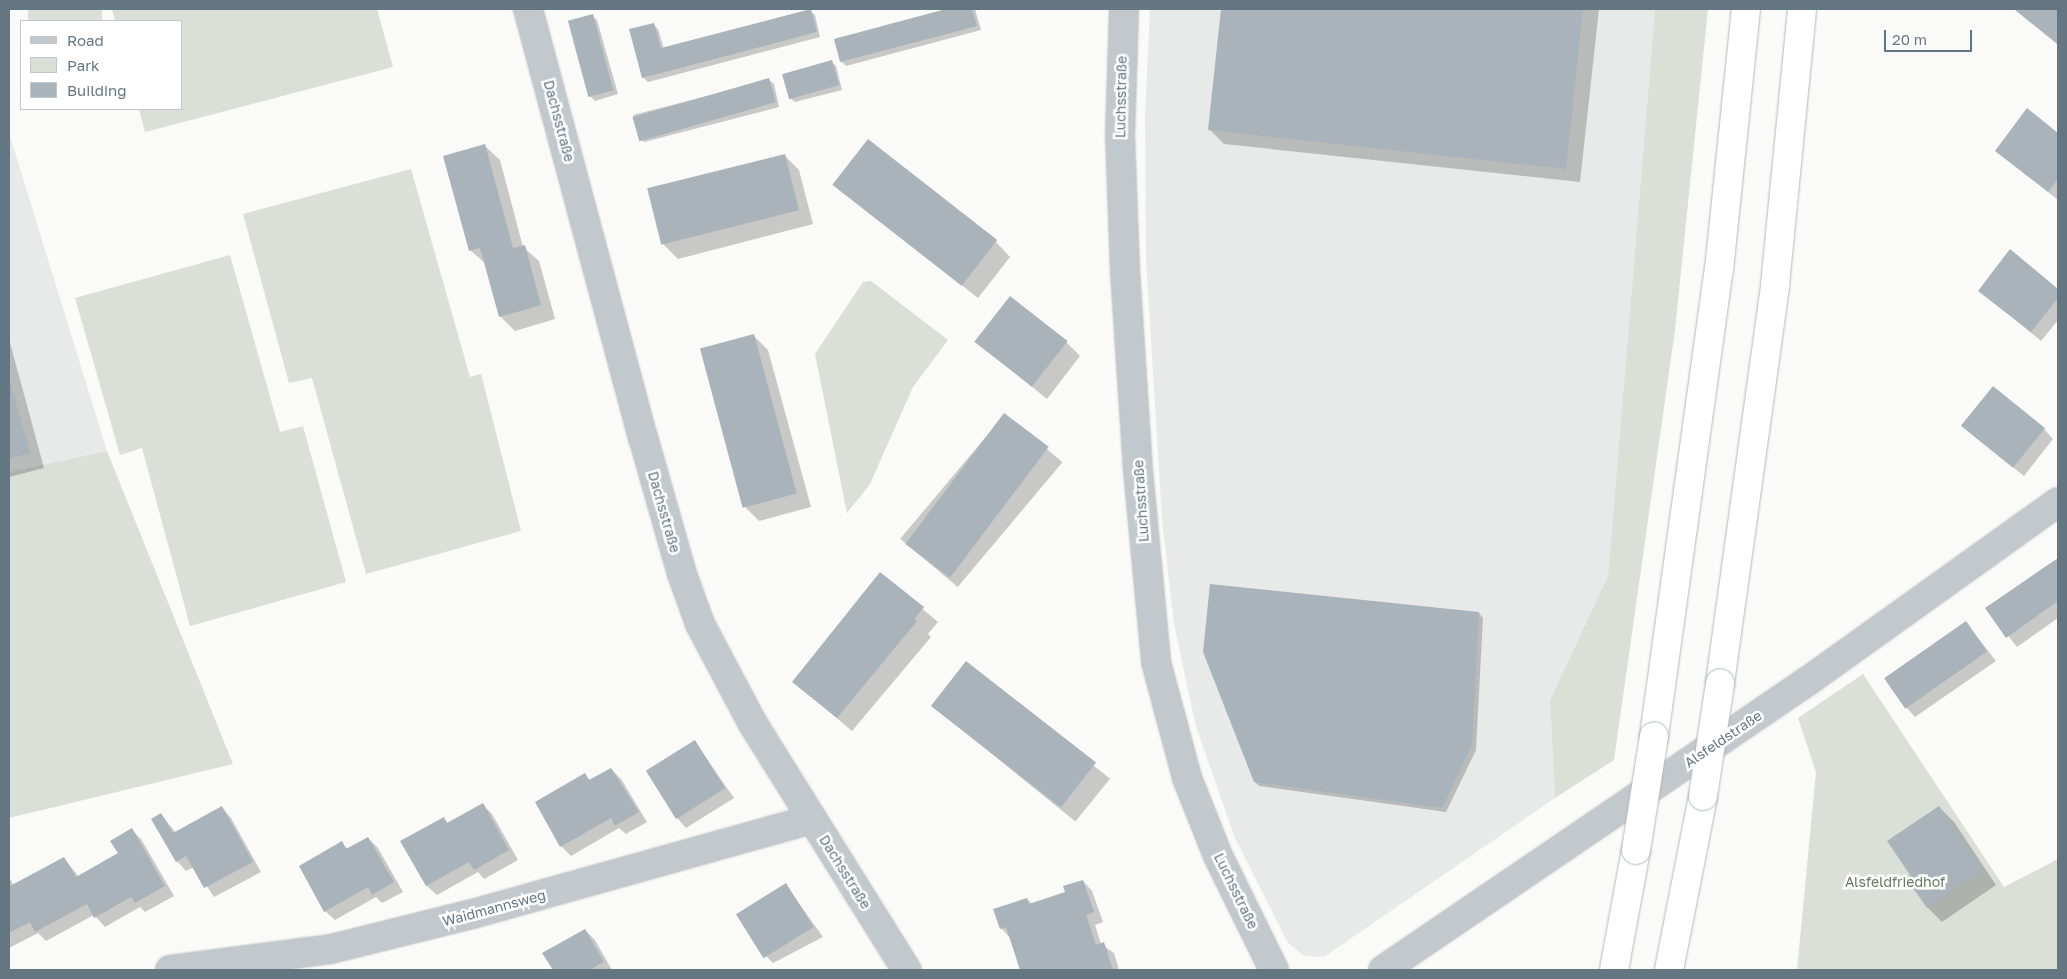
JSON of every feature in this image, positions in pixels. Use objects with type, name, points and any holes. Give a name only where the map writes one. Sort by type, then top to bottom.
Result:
[{"type":"highway","points":[[1614,970],[1654,736],[1719,270],[1746,9]]},
{"type":"highway","points":[[1669,970],[1703,796],[1720,683],[1775,285],[1802,9]]},
{"type":"street","name":"Dachsstraße","points":[[528,9],[682,574],[700,624],[724,674],[907,970]]},
{"type":"street","name":"Luchsstraße","points":[[1124,9],[1120,134],[1125,270],[1138,470],[1156,662],[1187,778],[1218,856],[1274,970]]},
{"type":"street","name":"Alsfeldstraße","points":[[1383,970],[1808,681],[2058,502]]},
{"type":"street","name":"Waidmannsweg","points":[[170,970],[331,949],[485,911],[812,819]]},
{"type":"shaded area","points":[[1150,9],[1655,9],[1608,576],[1550,700],[1555,798],[1324,957],[1304,956],[1288,943],[1235,838],[1196,727],[1174,624],[1162,520],[1146,259],[1145,114]]},
{"type":"shaded area","points":[[9,133],[107,451],[9,472]]},
{"type":"green space","points":[[28,9],[102,9],[102,20],[28,20]]},
{"type":"green space","points":[[112,9],[377,9],[393,67],[145,132],[139,110],[182,110],[182,20],[115,20]]},
{"type":"green space","points":[[1655,9],[1708,9],[1675,330],[1614,760],[1555,798],[1550,700],[1608,576]]},
{"type":"green space","points":[[411,169],[470,377],[481,374],[521,531],[366,574],[312,378],[289,383],[243,214]]},
{"type":"green space","points":[[230,255],[280,432],[303,426],[346,582],[190,626],[142,448],[120,455],[75,298]]},
{"type":"green space","points":[[871,281],[948,340],[913,387],[870,484],[847,513],[815,354],[863,282]]},
{"type":"green space","points":[[107,451],[233,764],[9,818],[9,472]]},
{"type":"green space","name":"Alsfeldfriedhof","points":[[1863,674],[2004,887],[2058,859],[2058,970],[1797,970],[1816,772],[1798,718]]},
{"type":"building","points":[[811,9],[817,32],[642,78],[629,29],[654,23],[661,48]]},
{"type":"building","points":[[946,9],[972,9],[977,26],[840,62],[834,39]]},
{"type":"building","points":[[1221,9],[1583,9],[1566,169],[1208,130]]},
{"type":"building","points":[[2014,9],[2058,9],[2058,44]]},
{"type":"building","points":[[593,14],[613,90],[588,97],[568,21]]},
{"type":"building","points":[[832,60],[839,85],[789,99],[782,74]]},
{"type":"building","points":[[769,78],[776,102],[639,141],[633,117]]},
{"type":"building","points":[[2027,108],[2058,133],[2058,179],[2048,192],[1995,151]]},
{"type":"building","points":[[868,139],[997,240],[962,286],[832,185]]},
{"type":"building","points":[[485,144],[513,248],[525,245],[541,305],[499,317],[480,248],[469,251],[443,156]]},
{"type":"building","points":[[785,154],[799,210],[661,245],[647,188]]},
{"type":"building","points":[[2010,249],[2058,289],[2058,298],[2031,332],[1978,291]]},
{"type":"building","points":[[1010,296],[1068,341],[1032,387],[974,342]]},
{"type":"building","points":[[754,334],[797,493],[743,508],[700,348]]},
{"type":"building","points":[[9,378],[30,453],[9,459]]},
{"type":"building","points":[[1993,386],[2045,428],[2013,468],[1961,426]]},
{"type":"building","points":[[1004,413],[1049,447],[950,578],[905,544]]},
{"type":"building","points":[[2058,558],[2058,601],[2006,638],[1985,608]]},
{"type":"building","points":[[880,572],[924,607],[914,619],[917,621],[837,718],[792,682]]},
{"type":"building","points":[[1210,584],[1479,612],[1472,745],[1442,808],[1254,782],[1203,652]]},
{"type":"building","points":[[1966,621],[1987,651],[1905,709],[1884,678]]},
{"type":"building","points":[[966,661],[1096,763],[1061,808],[931,706]]},
{"type":"building","points":[[695,740],[725,788],[676,819],[646,771]]},
{"type":"building","points":[[611,768],[639,812],[615,826],[611,818],[560,847],[535,802],[585,773],[589,780]]},
{"type":"building","points":[[483,803],[509,850],[474,870],[469,862],[426,886],[400,841],[444,817],[447,823]]},
{"type":"building","points":[[222,806],[253,862],[204,888],[186,856],[176,862],[151,819],[161,813],[173,833]]},
{"type":"building","points":[[1939,806],[1983,870],[1927,908],[1906,878],[1910,875],[1887,841]]},
{"type":"building","points":[[132,828],[165,886],[135,903],[131,897],[94,918],[87,904],[35,932],[30,922],[9,933],[9,884],[10,886],[64,857],[76,877],[118,853],[110,841]]},
{"type":"building","points":[[368,837],[394,882],[372,895],[368,887],[324,912],[299,866],[342,841],[346,849]]},
{"type":"building","points":[[1083,880],[1094,912],[1086,915],[1096,945],[1104,942],[1113,970],[1020,970],[1006,927],[1000,929],[993,909],[1027,898],[1029,904],[1065,892],[1063,886]]},
{"type":"building","points":[[786,883],[814,927],[764,958],[736,914]]},
{"type":"building","points":[[585,929],[604,962],[589,970],[553,970],[542,953]]}]
